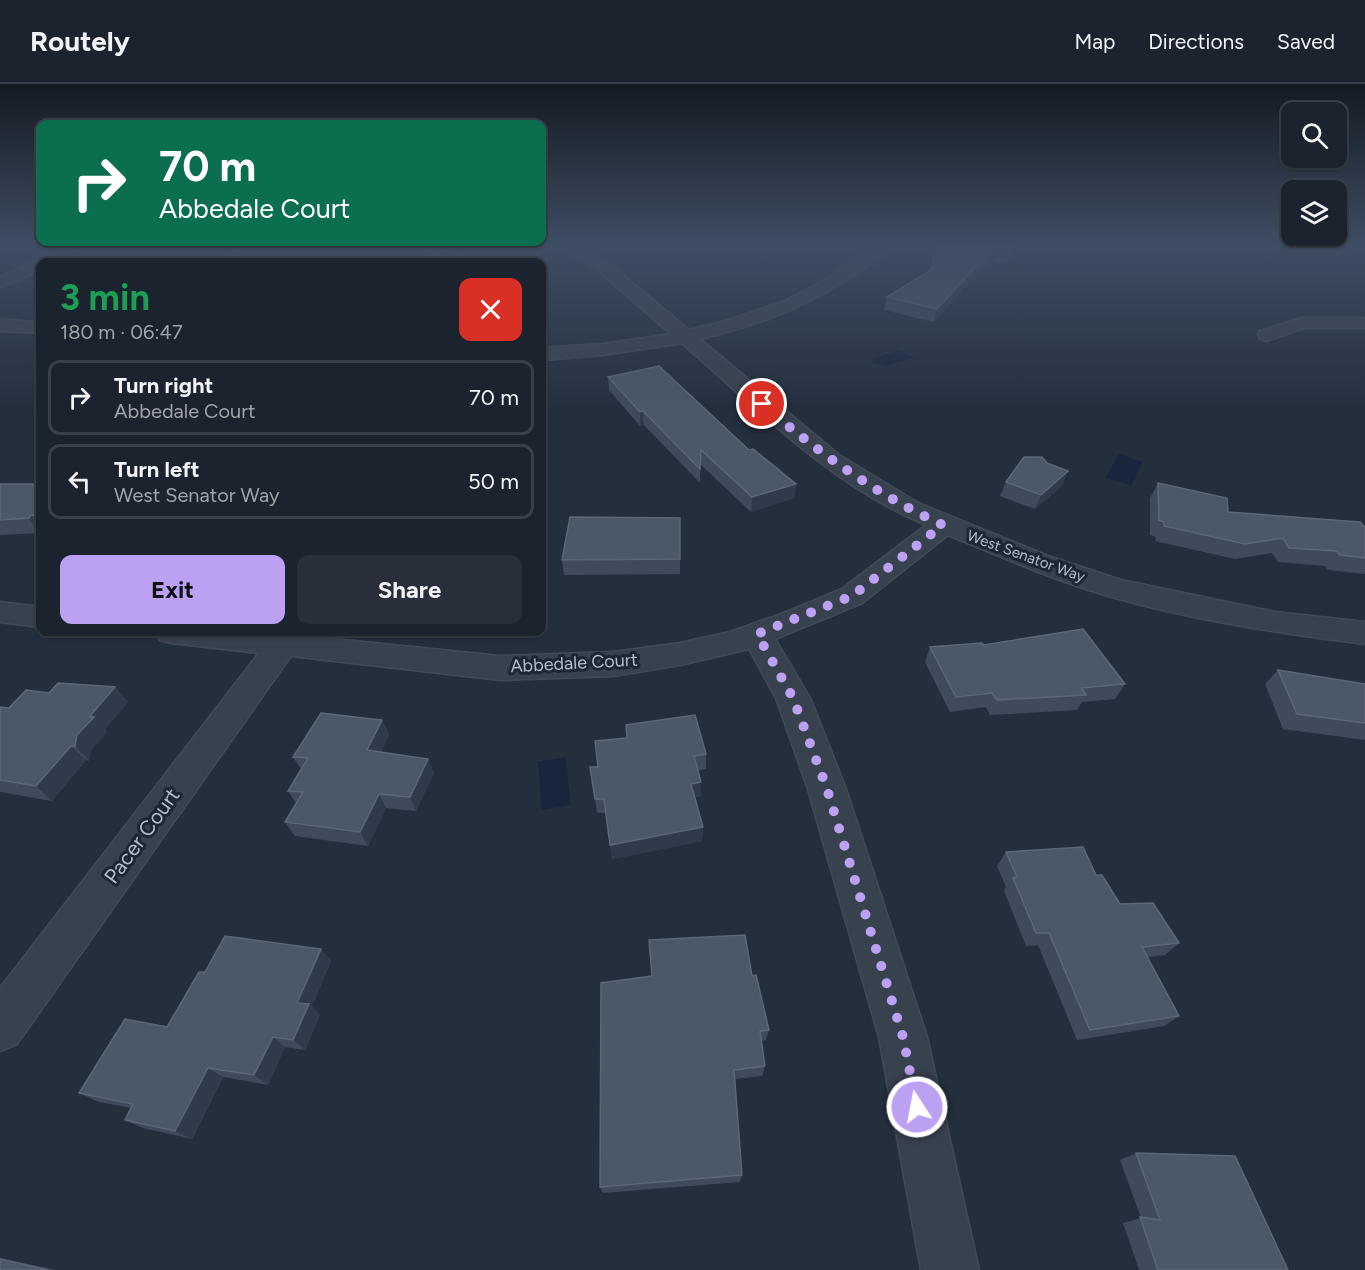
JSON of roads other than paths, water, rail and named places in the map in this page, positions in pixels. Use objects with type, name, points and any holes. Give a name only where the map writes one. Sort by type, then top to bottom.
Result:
[{"type":"street","name":"West Senator Way","points":[[642,300],[831,460],[909,509],[943,525],[1038,562],[1115,588],[1243,616],[1365,633]]},
{"type":"street","points":[[546,354],[630,345],[684,336],[752,319],[800,300]]},
{"type":"street","points":[[1267,334],[1302,323],[1365,323]]},
{"type":"street","points":[[0,325],[36,328]]},
{"type":"street","name":"Abbedale Court","points":[[208,636],[500,668],[613,664],[680,654],[735,642],[852,596],[943,525]]},
{"type":"street","points":[[0,612],[36,616]]},
{"type":"street","points":[[757,634],[793,698],[827,789],[903,1037],[950,1270]]},
{"type":"street","name":"Pacer Court","points":[[0,1027],[283,644]]},
{"type":"water","points":[[899,350],[913,357],[887,366],[872,362],[875,360],[872,359]]},
{"type":"water","points":[[1119,454],[1143,462],[1131,485],[1105,478]]},
{"type":"water","points":[[565,757],[571,805],[542,810],[538,762]]}]
